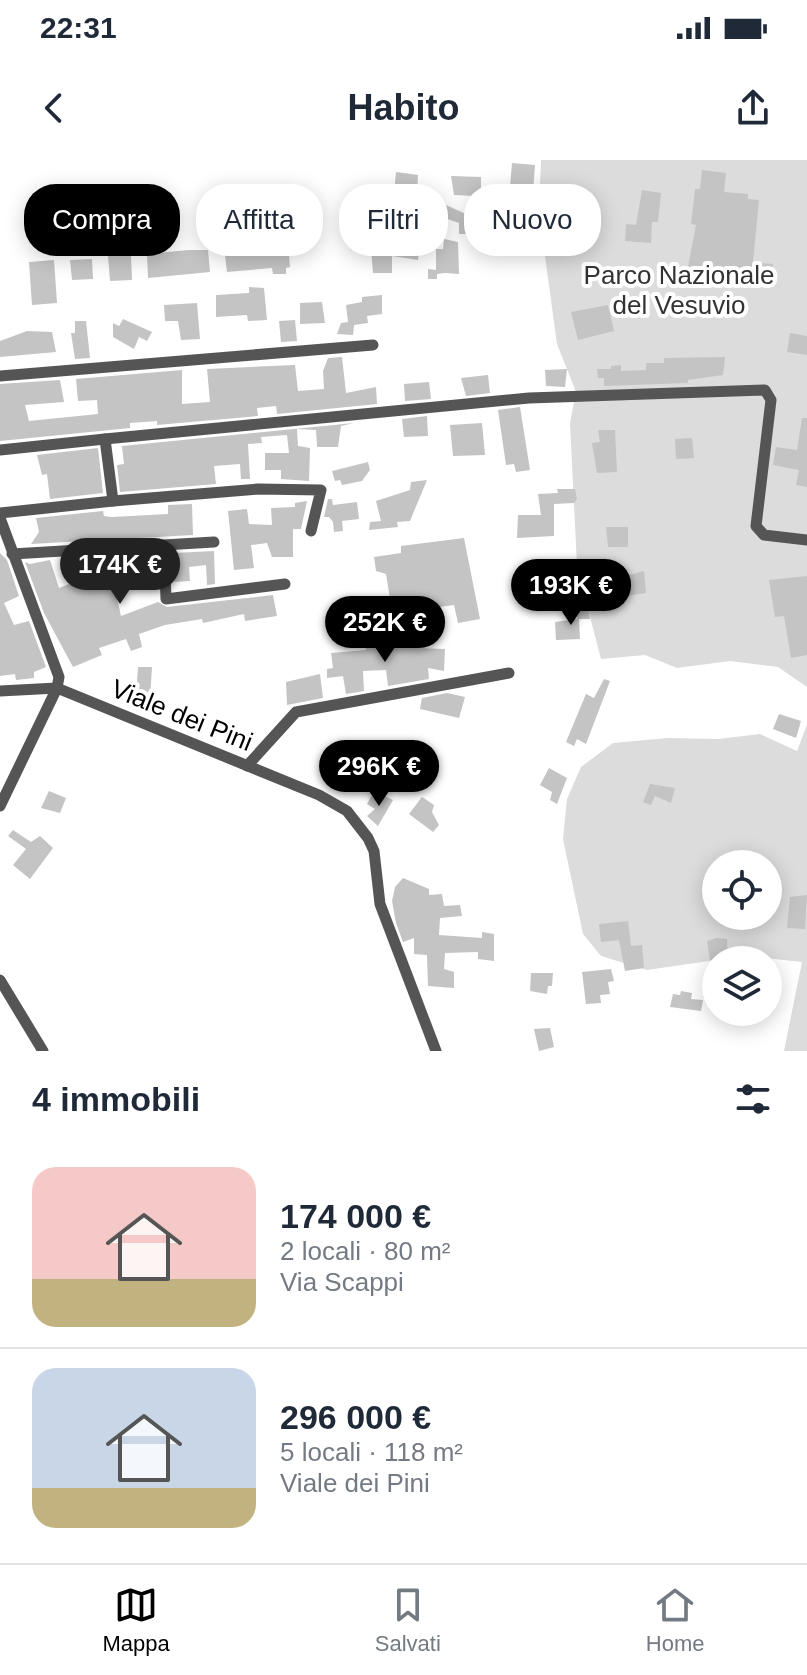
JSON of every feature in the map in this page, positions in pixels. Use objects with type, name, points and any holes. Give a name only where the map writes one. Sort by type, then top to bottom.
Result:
[{"type":"street","points":[[0,376],[373,345]]},
{"type":"street","points":[[0,450],[529,398],[765,390],[771,400],[756,526],[764,535],[807,540]]},
{"type":"street","points":[[105,439],[113,501]]},
{"type":"street","points":[[0,806],[57,688],[57,668],[0,516],[113,501],[258,489],[321,490],[311,531]]},
{"type":"street","points":[[12,554],[214,542]]},
{"type":"street","points":[[164,546],[166,599],[285,584]]},
{"type":"street","points":[[247,766],[288,719],[307,708],[509,673]]},
{"type":"street","points":[[0,691],[57,688]]},
{"type":"street","name":"Viale dei Pini","points":[[57,688],[319,795],[347,811],[374,851],[380,904],[436,1051]]},
{"type":"street","points":[[0,980],[43,1051]]},
{"type":"green space","name":"Parco Nazionale del Vesuvio","points":[[541,160],[807,160],[807,687],[778,667],[730,661],[677,668],[645,655],[601,659],[587,605],[579,607],[570,423],[576,392],[557,344],[545,256],[601,256],[601,184],[540,184]]},
{"type":"green space","points":[[807,725],[807,1051],[784,1051],[802,962],[782,960],[782,946],[702,946],[702,962],[647,970],[601,956],[583,934],[563,839],[567,799],[581,767],[613,743],[668,738],[718,739],[760,734],[797,751]]},
{"type":"building","points":[[512,163],[535,165],[534,184],[510,184]]},
{"type":"building","points":[[702,170],[726,173],[724,192],[748,194],[748,199],[759,200],[753,262],[773,264],[772,271],[752,270],[751,284],[686,277],[696,225],[691,224],[695,189],[700,189]]},
{"type":"building","points":[[396,172],[418,175],[418,184],[395,184]]},
{"type":"building","points":[[451,176],[481,177],[481,184],[464,184],[464,195],[454,195]]},
{"type":"building","points":[[642,190],[661,193],[658,222],[652,222],[651,243],[625,241],[626,224],[636,225]]},
{"type":"building","points":[[448,206],[464,213],[464,234],[459,234],[459,223],[448,219]]},
{"type":"building","points":[[448,240],[458,242],[459,274],[437,274],[437,279],[428,279],[428,269],[436,270],[436,256],[448,256]]},
{"type":"building","points":[[196,250],[196,256],[209,256],[210,272],[148,278],[147,256],[180,256],[180,251]]},
{"type":"building","points":[[108,256],[131,256],[132,280],[110,281]]},
{"type":"building","points":[[225,256],[289,256],[290,267],[286,268],[286,274],[273,274],[272,268],[227,272]]},
{"type":"building","points":[[372,256],[392,256],[392,273],[373,273]]},
{"type":"building","points":[[392,256],[418,256],[418,260]]},
{"type":"building","points":[[92,259],[93,279],[72,280],[70,260]]},
{"type":"building","points":[[54,260],[57,303],[32,305],[29,262]]},
{"type":"building","points":[[249,287],[264,288],[267,320],[248,321],[247,315],[216,317],[216,295],[249,293]]},
{"type":"building","points":[[382,295],[382,314],[367,316],[368,323],[354,325],[353,335],[337,334],[341,323],[348,322],[346,305],[362,302],[362,297]]},
{"type":"building","points":[[322,302],[325,323],[300,324],[300,303]]},
{"type":"building","points":[[197,303],[200,339],[181,340],[178,321],[165,321],[164,305]]},
{"type":"building","points":[[608,305],[614,331],[578,340],[571,312]]},
{"type":"building","points":[[123,319],[152,332],[147,341],[139,337],[134,349],[113,337],[113,323],[119,326]]},
{"type":"building","points":[[295,320],[297,341],[281,342],[279,321]]},
{"type":"building","points":[[75,321],[86,321],[90,358],[75,359],[71,333],[75,333]]},
{"type":"building","points":[[27,331],[52,332],[56,352],[0,357],[0,341]]},
{"type":"building","points":[[790,333],[807,336],[807,355],[787,352]]},
{"type":"building","points":[[342,357],[346,393],[376,387],[377,404],[277,414],[276,406],[257,408],[258,416],[157,425],[157,421],[130,423],[130,428],[0,441],[0,384],[60,380],[64,402],[25,405],[29,421],[98,414],[97,400],[78,401],[76,379],[182,370],[182,404],[210,402],[207,369],[295,365],[298,391],[324,389],[323,371],[328,358]]},
{"type":"building","points":[[725,357],[723,375],[688,380],[688,383],[604,386],[604,378],[598,378],[597,369],[611,369],[611,366],[621,365],[621,371],[646,370],[646,363],[664,363],[664,358]]},
{"type":"building","points":[[567,369],[565,387],[546,386],[545,370]]},
{"type":"building","points":[[488,375],[490,393],[466,396],[461,378]]},
{"type":"building","points":[[429,382],[431,399],[405,401],[404,384]]},
{"type":"building","points":[[520,407],[530,470],[516,472],[514,464],[506,465],[498,410]]},
{"type":"building","points":[[427,416],[428,436],[404,437],[402,419]]},
{"type":"building","points":[[802,418],[807,418],[807,487],[796,485],[799,470],[773,465],[776,447],[797,450]]},
{"type":"building","points":[[354,423],[341,426],[338,447],[317,447],[316,430],[297,429],[298,446],[310,448],[309,481],[281,479],[281,470],[265,470],[265,453],[289,453],[287,435],[261,437],[262,443],[248,444],[250,479],[241,479],[240,464],[214,466],[216,484],[120,492],[117,465],[124,464],[122,446]]},
{"type":"building","points":[[482,423],[485,455],[453,456],[450,425]]},
{"type":"building","points":[[598,430],[615,430],[617,472],[597,473],[592,443],[600,442]]},
{"type":"building","points":[[692,438],[694,458],[676,459],[675,439]]},
{"type":"building","points":[[98,448],[103,493],[50,499],[47,474],[42,475],[37,455]]},
{"type":"building","points":[[368,462],[370,470],[362,481],[342,485],[340,480],[335,481],[332,471]]},
{"type":"building","points":[[427,480],[410,521],[397,522],[398,527],[369,530],[370,522],[381,521],[376,501],[410,490],[411,482]]},
{"type":"building","points":[[557,489],[575,489],[577,499],[574,503],[554,504],[554,536],[517,538],[518,515],[541,515],[538,494],[558,493]]},
{"type":"building","points":[[328,499],[332,499],[333,505],[357,502],[359,519],[342,521],[343,531],[334,532],[333,522],[329,517],[324,517]]},
{"type":"building","points":[[307,501],[301,529],[293,529],[293,557],[272,557],[267,543],[251,545],[254,568],[234,570],[228,511],[247,509],[249,524],[272,525],[271,508],[295,507],[295,503]]},
{"type":"building","points":[[192,504],[193,535],[31,544],[39,532],[36,518],[103,511],[104,516],[112,517],[168,514],[168,505]]},
{"type":"building","points":[[606,527],[628,527],[628,547],[608,547]]},
{"type":"building","points":[[464,538],[480,619],[458,623],[454,605],[410,611],[409,602],[391,605],[386,574],[376,571],[374,557],[401,553],[401,546]]},
{"type":"building","points":[[214,551],[215,584],[207,585],[206,565],[189,567],[190,581],[174,582],[173,553]]},
{"type":"building","points":[[0,553],[7,560],[19,596],[4,603],[14,625],[29,621],[46,667],[34,672],[34,678],[16,680],[15,674],[0,676]]},
{"type":"building","points":[[156,554],[157,590],[141,590],[142,569],[111,572],[121,616],[158,602],[167,607],[273,595],[277,616],[245,621],[244,614],[203,623],[202,619],[165,625],[139,634],[142,647],[131,651],[126,639],[99,648],[102,655],[73,667],[44,613],[25,562],[50,560],[59,588],[79,580],[80,558]]},
{"type":"building","points":[[644,571],[646,593],[600,600],[597,574],[617,572],[619,578]]},
{"type":"building","points":[[807,576],[807,655],[791,658],[784,616],[775,617],[769,580]]},
{"type":"building","points":[[588,609],[590,619],[579,619],[580,639],[556,640],[555,622],[577,619],[576,610]]},
{"type":"building","points":[[384,638],[385,647],[445,649],[444,671],[428,668],[429,679],[388,686],[386,670],[363,671],[364,691],[346,694],[343,676],[327,678],[327,669],[333,668],[331,653],[366,650],[364,639]]},
{"type":"building","points":[[138,667],[152,667],[150,699],[136,697]]},
{"type":"building","points":[[320,674],[323,698],[287,705],[286,682]]},
{"type":"building","points":[[604,679],[610,681],[586,744],[577,739],[574,746],[566,742],[586,694],[594,698]]},
{"type":"building","points":[[447,693],[465,697],[459,718],[420,709],[422,698]]},
{"type":"building","points":[[779,714],[801,721],[796,738],[773,729]]},
{"type":"building","points":[[358,742],[377,766],[367,766],[362,775],[355,774],[354,781],[341,781],[342,756],[364,763],[352,746]]},
{"type":"building","points":[[379,750],[402,751],[402,762],[395,762],[406,788],[398,791],[387,767],[378,766]]},
{"type":"building","points":[[549,768],[567,778],[557,804],[550,800],[552,792],[540,785]]},
{"type":"building","points":[[650,784],[675,788],[671,803],[655,796],[651,805],[643,802]]},
{"type":"building","points":[[49,791],[66,798],[60,813],[41,808]]},
{"type":"building","points":[[378,793],[393,800],[378,826],[367,816],[375,809],[367,804],[371,796],[375,798]]},
{"type":"building","points":[[422,797],[434,805],[432,812],[439,825],[433,832],[409,814]]},
{"type":"building","points":[[13,830],[31,842],[40,836],[53,848],[30,879],[13,865],[26,849],[8,836]]},
{"type":"building","points":[[403,878],[429,889],[429,895],[442,894],[444,906],[460,905],[462,916],[440,918],[439,935],[482,938],[482,932],[494,934],[494,961],[478,959],[478,952],[445,953],[444,969],[454,972],[454,988],[428,986],[427,955],[414,954],[414,938],[403,942],[396,923],[392,901],[395,887]]},
{"type":"building","points":[[807,895],[805,929],[787,928],[790,897]]},
{"type":"building","points":[[628,921],[631,946],[642,945],[644,968],[625,971],[619,940],[601,942],[599,924]]},
{"type":"building","points":[[727,939],[727,946],[708,946],[707,941]]},
{"type":"building","points":[[611,969],[614,981],[608,982],[610,994],[600,995],[601,1003],[586,1004],[582,972]]},
{"type":"building","points":[[531,973],[553,973],[552,986],[548,986],[547,994],[530,991]]},
{"type":"building","points":[[681,991],[692,993],[691,999],[702,1000],[701,1011],[670,1007],[673,994],[680,995]]},
{"type":"building","points":[[550,1028],[554,1047],[539,1051],[534,1029]]}]
